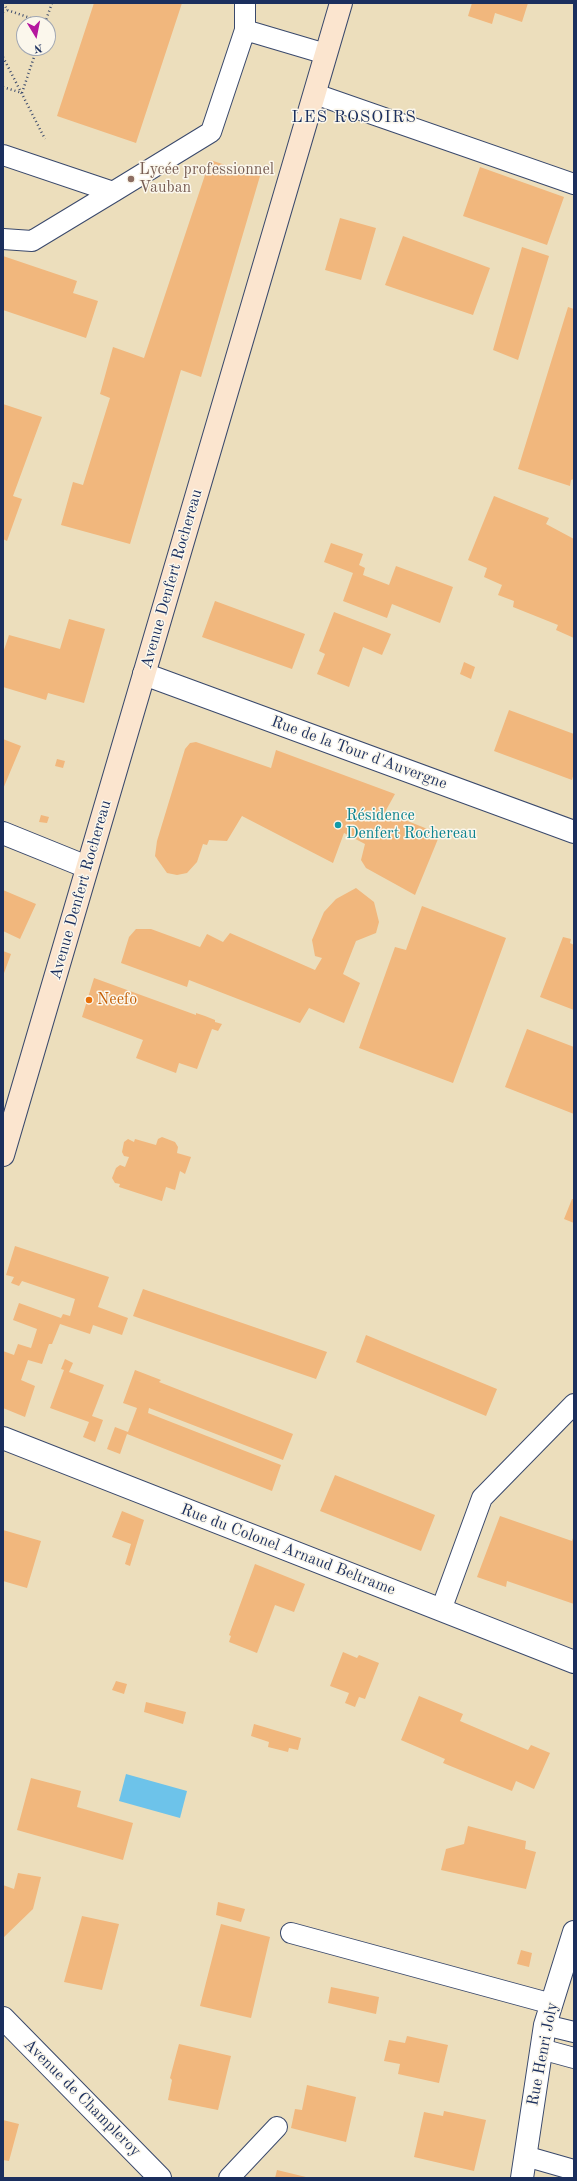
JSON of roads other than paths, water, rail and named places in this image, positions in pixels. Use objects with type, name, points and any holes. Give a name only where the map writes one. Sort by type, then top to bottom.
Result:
[{"type":"street","name":"Avenue Denfert Rochereau","points":[[3,1155],[341,3]]},
{"type":"street","name":"Rue de la Tour d'Auvergne","points":[[144,674],[574,832]]},
{"type":"street","points":[[3,833],[87,867]]},
{"type":"street","name":"Rue du Colonel Arnaud Beltrame","points":[[3,1438],[574,1662]]},
{"type":"street","name":"Rue Henri Joly","points":[[522,2178],[545,2025],[574,1932]]},
{"type":"street","name":"Avenue de Champleroy","points":[[3,2018],[160,2178]]},
{"type":"lane","points":[[3,239],[32,241],[211,132],[245,30],[245,3]]},
{"type":"lane","points":[[245,30],[326,54]]},
{"type":"lane","points":[[315,94],[574,184]]},
{"type":"lane","points":[[3,155],[113,192]]},
{"type":"lane","points":[[441,1610],[482,1498],[574,1404]]},
{"type":"lane","points":[[292,1933],[552,2004]]},
{"type":"lane","points":[[545,2025],[574,2032]]},
{"type":"lane","points":[[541,2049],[574,2058]]},
{"type":"lane","points":[[229,2178],[277,2127]]},
{"type":"lane","points":[[525,2156],[574,2170]]},
{"type":"water","points":[[126,1774],[187,1791],[180,1818],[119,1801]]},
{"type":"place","name":"Lycée professionnel Vauban","points":[[131,179]]},
{"type":"place","name":"Résidence Denfert Rochereau","points":[[338,825]]},
{"type":"place","name":"Neefo","points":[[89,1000]]},
{"type":"district","name":"LES ROSOIRS","points":[[354,118]]}]
